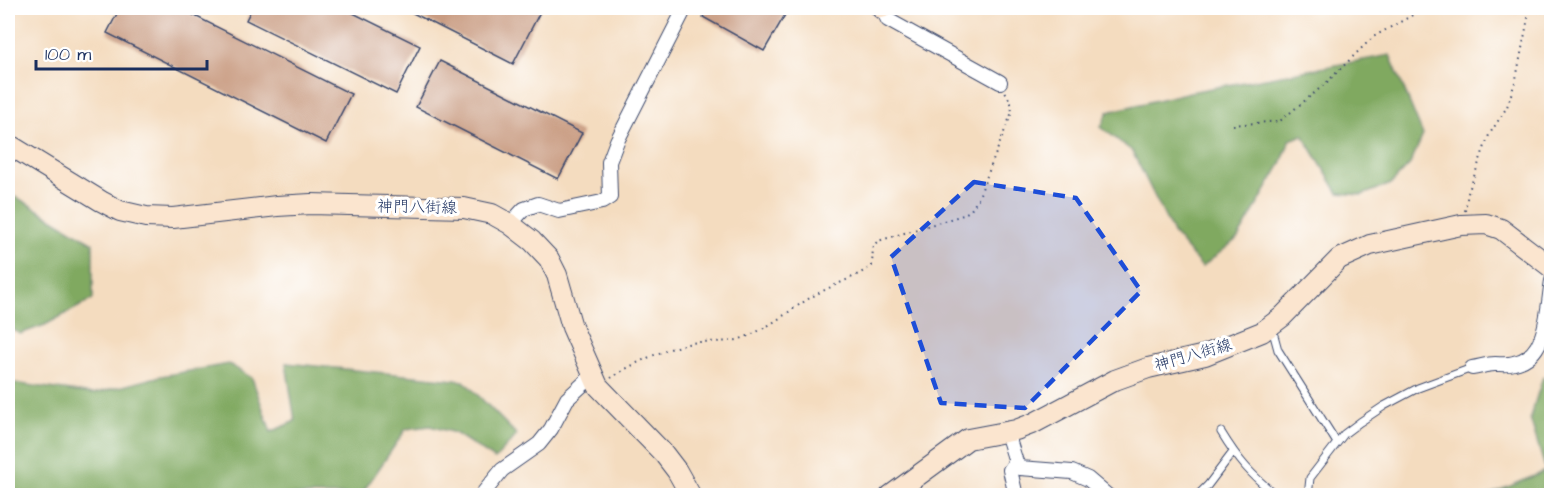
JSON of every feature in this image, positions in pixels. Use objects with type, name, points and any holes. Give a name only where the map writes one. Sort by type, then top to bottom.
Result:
[{"type":"main road","name":"神門八街線","points":[[8,144],[101,201],[120,211],[137,215],[173,218],[296,204],[435,207],[473,209],[492,214],[532,241],[549,259],[557,275],[572,327],[596,381],[664,454],[691,495]]},
{"type":"main road","name":"神門八街線","points":[[890,495],[968,440],[1007,433],[1034,423],[1115,381],[1148,368],[1205,355],[1262,332],[1282,317],[1339,259],[1370,245],[1461,225],[1486,224],[1501,230],[1551,268]]},
{"type":"street","points":[[510,224],[524,209],[538,204],[559,211],[602,202],[610,196],[609,162],[617,141],[685,8]]},
{"type":"street","points":[[882,8],[888,20],[1000,82]]},
{"type":"street","points":[[1472,368],[1493,364],[1513,364],[1525,360],[1535,352],[1541,342],[1551,281]]},
{"type":"street","points":[[482,495],[502,471],[539,444],[567,399],[596,381]]},
{"type":"street","points":[[1007,433],[1020,468],[1072,472],[1088,479],[1108,495]]},
{"type":"street","points":[[1016,462],[1010,470],[1016,495]]},
{"type":"lane","points":[[1272,325],[1278,350],[1337,443]]},
{"type":"lane","points":[[1308,495],[1310,478],[1344,434],[1384,406],[1418,388],[1472,368]]},
{"type":"lane","points":[[1221,432],[1233,452],[1254,477],[1277,495]]},
{"type":"lane","points":[[1197,495],[1208,485],[1233,452]]},
{"type":"path","points":[[1233,125],[1280,121],[1324,85],[1372,37],[1418,12],[1443,8]]},
{"type":"path","points":[[1461,225],[1468,193],[1489,135],[1507,107],[1516,79],[1530,8]]},
{"type":"path","points":[[596,381],[648,357],[697,342],[736,340],[755,334],[814,296],[872,267],[873,246],[878,241],[963,215],[971,210],[978,199],[1012,112],[1007,93],[1000,82]]},
{"type":"highlighted area","points":[[974,182],[1076,198],[1141,291],[1025,408],[941,403],[891,257]]},
{"type":"green space","points":[[1390,55],[1423,135],[1410,164],[1391,184],[1362,195],[1338,193],[1303,135],[1290,140],[1281,164],[1238,238],[1202,267],[1173,233],[1132,151],[1101,127],[1108,112],[1190,92]]},
{"type":"green space","points":[[8,196],[18,198],[93,243],[93,299],[45,325],[20,334],[8,327]]},
{"type":"green space","points":[[286,363],[464,381],[517,435],[495,459],[455,433],[430,426],[406,429],[361,495],[8,495],[8,385],[13,383],[93,394],[161,376],[229,364],[252,378],[271,432],[295,421]]},
{"type":"green space","points":[[1543,377],[1551,379],[1551,495],[1489,495],[1546,471],[1530,418]]},
{"type":"building","points":[[120,8],[179,8],[351,94],[326,143],[107,33]]},
{"type":"building","points":[[252,8],[343,8],[420,46],[396,94],[246,20]]},
{"type":"building","points":[[403,8],[542,8],[513,64]]},
{"type":"building","points":[[708,8],[789,8],[764,51],[703,17]]},
{"type":"building","points":[[440,61],[582,133],[558,179],[416,107]]}]
